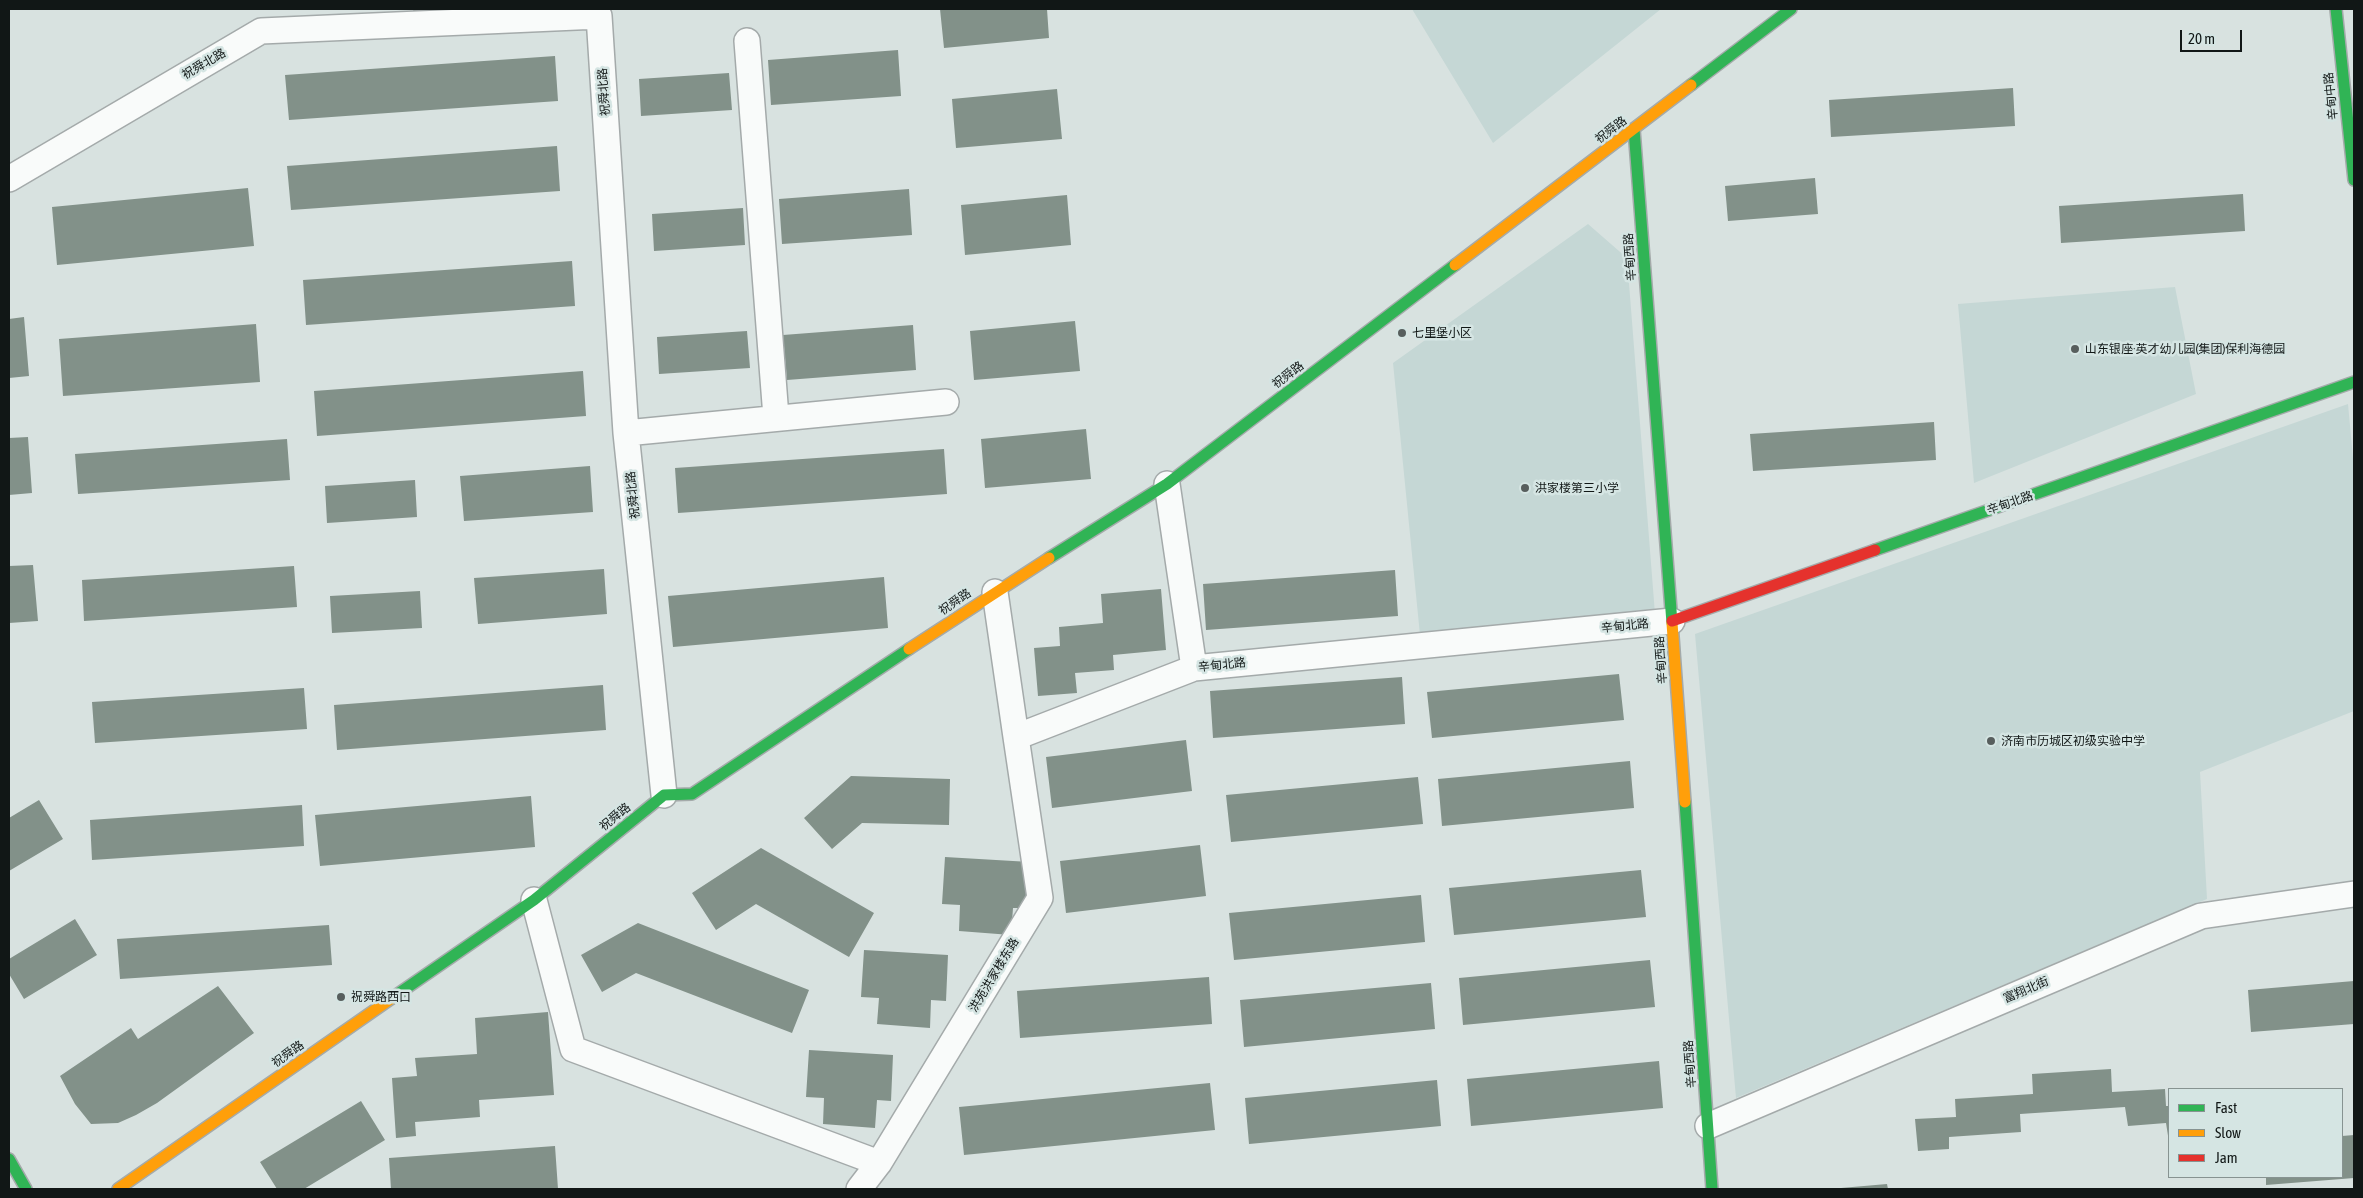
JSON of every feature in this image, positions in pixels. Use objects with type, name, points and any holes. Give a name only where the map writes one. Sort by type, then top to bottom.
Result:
[{"type":"main road","name":"祝舜路","points":[[118,1189],[534,900],[664,795],[692,794],[995,592],[1167,484],[1791,9]]},
{"type":"main road","name":"辛甸中路","points":[[2336,9],[2354,180]]},
{"type":"main road","name":"辛甸西路","points":[[1634,130],[1672,621],[1712,1189]]},
{"type":"main road","name":"辛甸北路","points":[[1672,621],[2354,382]]},
{"type":"main road","points":[[9,1159],[26,1189]]},
{"type":"street","name":"祝舜北路","points":[[9,179],[261,31],[600,12],[626,432],[664,795]]},
{"type":"street","points":[[747,41],[776,418]]},
{"type":"street","points":[[626,432],[946,402]]},
{"type":"street","points":[[1167,484],[1194,668]]},
{"type":"street","points":[[995,592],[1016,736]]},
{"type":"street","name":"辛甸北路","points":[[1016,736],[1194,668],[1672,621]]},
{"type":"street","name":"洪苑洪家楼东路","points":[[860,1189],[880,1163],[1040,898],[1016,736]]},
{"type":"street","name":"富翔北街","points":[[1708,1126],[2201,916],[2354,894]]},
{"type":"street","points":[[534,900],[573,1049],[880,1163]]},
{"type":"shaded area","points":[[1412,9],[1661,9],[1493,143]]},
{"type":"shaded area","name":"洪家楼第三小学","points":[[1588,224],[1627,258],[1655,614],[1420,635],[1393,363]]},
{"type":"shaded area","name":"山东银座·英才幼儿园(集团)保利海德园","points":[[2175,287],[2196,394],[1974,483],[1958,304]]},
{"type":"shaded area","name":"济南市历城区初级实验中学","points":[[2348,404],[2354,469],[2354,711],[2200,772],[2207,899],[1736,1098],[1695,634]]},
{"type":"building","points":[[413,9],[484,9],[414,16]]},
{"type":"building","points":[[940,9],[1047,9],[1049,38],[944,48]]},
{"type":"building","points":[[898,50],[901,96],[771,105],[768,60]]},
{"type":"building","points":[[555,56],[558,101],[289,120],[285,75]]},
{"type":"building","points":[[729,73],[732,110],[641,116],[639,79]]},
{"type":"building","points":[[2013,88],[2015,126],[1831,137],[1829,100]]},
{"type":"building","points":[[1057,89],[1062,139],[956,148],[952,99]]},
{"type":"building","points":[[557,146],[560,191],[291,210],[287,166]]},
{"type":"building","points":[[1815,178],[1818,214],[1728,221],[1725,186]]},
{"type":"building","points":[[248,188],[254,246],[57,265],[52,207]]},
{"type":"building","points":[[909,189],[912,235],[782,244],[779,199]]},
{"type":"building","points":[[2243,194],[2245,231],[2061,243],[2059,206]]},
{"type":"building","points":[[1067,195],[1071,245],[965,255],[961,205]]},
{"type":"building","points":[[743,208],[745,245],[654,251],[652,214]]},
{"type":"building","points":[[572,261],[575,306],[306,325],[303,280]]},
{"type":"building","points":[[24,317],[29,376],[9,378],[9,319]]},
{"type":"building","points":[[1075,321],[1080,371],[974,380],[970,331]]},
{"type":"building","points":[[256,324],[260,382],[63,396],[59,339]]},
{"type":"building","points":[[913,325],[916,370],[787,380],[783,335]]},
{"type":"building","points":[[747,331],[750,368],[659,374],[657,337]]},
{"type":"building","points":[[583,371],[586,416],[317,436],[314,391]]},
{"type":"building","points":[[1934,422],[1936,460],[1753,471],[1750,434]]},
{"type":"building","points":[[1086,429],[1091,479],[985,488],[981,439]]},
{"type":"building","points":[[28,437],[32,493],[9,495],[9,438]]},
{"type":"building","points":[[287,439],[290,480],[78,494],[75,454]]},
{"type":"building","points":[[944,449],[947,494],[678,513],[675,468]]},
{"type":"building","points":[[590,466],[593,512],[464,521],[460,476]]},
{"type":"building","points":[[415,480],[417,517],[327,523],[325,486]]},
{"type":"building","points":[[33,565],[38,621],[9,623],[9,566]]},
{"type":"building","points":[[294,566],[297,607],[84,621],[82,580]]},
{"type":"building","points":[[604,569],[607,614],[478,624],[474,578]]},
{"type":"building","points":[[1395,570],[1398,616],[1206,630],[1203,584]]},
{"type":"building","points":[[884,577],[888,628],[673,647],[668,596]]},
{"type":"building","points":[[1161,589],[1166,650],[1113,655],[1114,670],[1075,673],[1077,693],[1038,696],[1034,648],[1060,646],[1059,627],[1103,623],[1101,594]]},
{"type":"building","points":[[420,591],[422,628],[332,633],[330,596]]},
{"type":"building","points":[[1619,674],[1624,720],[1432,738],[1427,692]]},
{"type":"building","points":[[1402,677],[1405,724],[1213,738],[1210,691]]},
{"type":"building","points":[[603,685],[606,730],[337,750],[334,705]]},
{"type":"building","points":[[304,688],[307,729],[95,743],[92,702]]},
{"type":"building","points":[[1186,740],[1192,791],[1052,808],[1046,757]]},
{"type":"building","points":[[1630,761],[1634,808],[1442,826],[1438,779]]},
{"type":"building","points":[[851,776],[950,779],[949,825],[862,823],[832,849],[804,818]]},
{"type":"building","points":[[1418,777],[1423,824],[1231,842],[1226,795]]},
{"type":"building","points":[[531,796],[535,847],[320,866],[315,815]]},
{"type":"building","points":[[39,800],[63,839],[9,871],[9,818]]},
{"type":"building","points":[[302,805],[304,846],[92,860],[90,820]]},
{"type":"building","points":[[1200,845],[1206,896],[1066,913],[1060,861]]},
{"type":"building","points":[[761,848],[874,913],[849,957],[756,904],[716,930],[692,893]]},
{"type":"building","points":[[945,857],[1030,862],[1027,908],[1013,908],[1011,935],[959,931],[960,905],[942,904]]},
{"type":"building","points":[[1641,870],[1646,917],[1454,935],[1449,888]]},
{"type":"building","points":[[1421,895],[1425,942],[1234,960],[1229,913]]},
{"type":"building","points":[[75,919],[97,955],[24,999],[9,974],[9,959]]},
{"type":"building","points":[[638,923],[809,990],[792,1033],[636,973],[602,992],[581,955]]},
{"type":"building","points":[[329,925],[332,965],[120,979],[117,939]]},
{"type":"building","points":[[864,950],[948,955],[946,1001],[931,1000],[930,1028],[877,1024],[879,998],[861,997]]},
{"type":"building","points":[[1650,960],[1655,1007],[1463,1025],[1459,978]]},
{"type":"building","points":[[1209,977],[1212,1024],[1020,1038],[1017,991]]},
{"type":"building","points":[[2354,981],[2354,1024],[2251,1032],[2248,990]]},
{"type":"building","points":[[1431,983],[1435,1029],[1244,1047],[1240,1000]]},
{"type":"building","points":[[218,986],[254,1033],[157,1103],[136,1115],[118,1123],[91,1124],[75,1104],[60,1076],[131,1028],[138,1039]]},
{"type":"building","points":[[548,1012],[554,1095],[479,1100],[480,1117],[415,1122],[416,1136],[396,1138],[392,1078],[417,1076],[415,1058],[477,1054],[475,1018]]},
{"type":"building","points":[[809,1050],[893,1055],[891,1101],[877,1100],[875,1128],[823,1124],[824,1098],[806,1097]]},
{"type":"building","points":[[1659,1061],[1663,1108],[1471,1126],[1467,1079]]},
{"type":"building","points":[[2111,1069],[2112,1092],[2165,1089],[2166,1106],[2168,1106],[2168,1136],[2166,1123],[2128,1126],[2125,1107],[2020,1114],[2021,1132],[1949,1137],[1949,1149],[1918,1151],[1915,1119],[1956,1117],[1955,1099],[2033,1094],[2032,1074]]},
{"type":"building","points":[[1437,1080],[1441,1126],[1249,1144],[1245,1098]]},
{"type":"building","points":[[1210,1083],[1215,1130],[964,1155],[959,1107]]},
{"type":"building","points":[[361,1101],[385,1140],[304,1189],[277,1189],[260,1162]]},
{"type":"building","points":[[2354,1135],[2354,1178],[2266,1185],[2266,1178],[2343,1178],[2343,1136]]},
{"type":"building","points":[[555,1146],[558,1189],[391,1189],[389,1158]]},
{"type":"building","points":[[1887,1184],[1888,1189],[1841,1189],[1841,1188]]},
{"type":"traffic: fast","points":[[1691,85],[1791,9]]},
{"type":"traffic: fast","points":[[2336,9],[2354,180]]},
{"type":"traffic: fast","points":[[1634,129],[1672,623]]},
{"type":"traffic: fast","points":[[1049,558],[1167,484],[1455,265]]},
{"type":"traffic: fast","points":[[1875,550],[2354,382]]},
{"type":"traffic: fast","points":[[392,998],[534,900],[664,795],[692,794],[909,649]]},
{"type":"traffic: fast","points":[[1685,802],[1712,1189]]},
{"type":"traffic: fast","points":[[9,1159],[26,1189]]},
{"type":"traffic: slow","points":[[1455,265],[1691,85]]},
{"type":"traffic: slow","points":[[909,649],[1049,558]]},
{"type":"traffic: slow","points":[[1672,623],[1685,802]]},
{"type":"traffic: slow","points":[[118,1189],[392,998]]},
{"type":"traffic: jam","points":[[1672,621],[1875,550]]},
{"type":"place","name":"七里堡小区","points":[[1402,333]]},
{"type":"place","name":"山东银座·英才幼儿园(集团)保利海德园","points":[[2075,349]]},
{"type":"place","name":"洪家楼第三小学","points":[[1525,488]]},
{"type":"place","name":"济南市历城区初级实验中学","points":[[1991,741]]},
{"type":"place","name":"祝舜路西口","points":[[341,997]]}]
